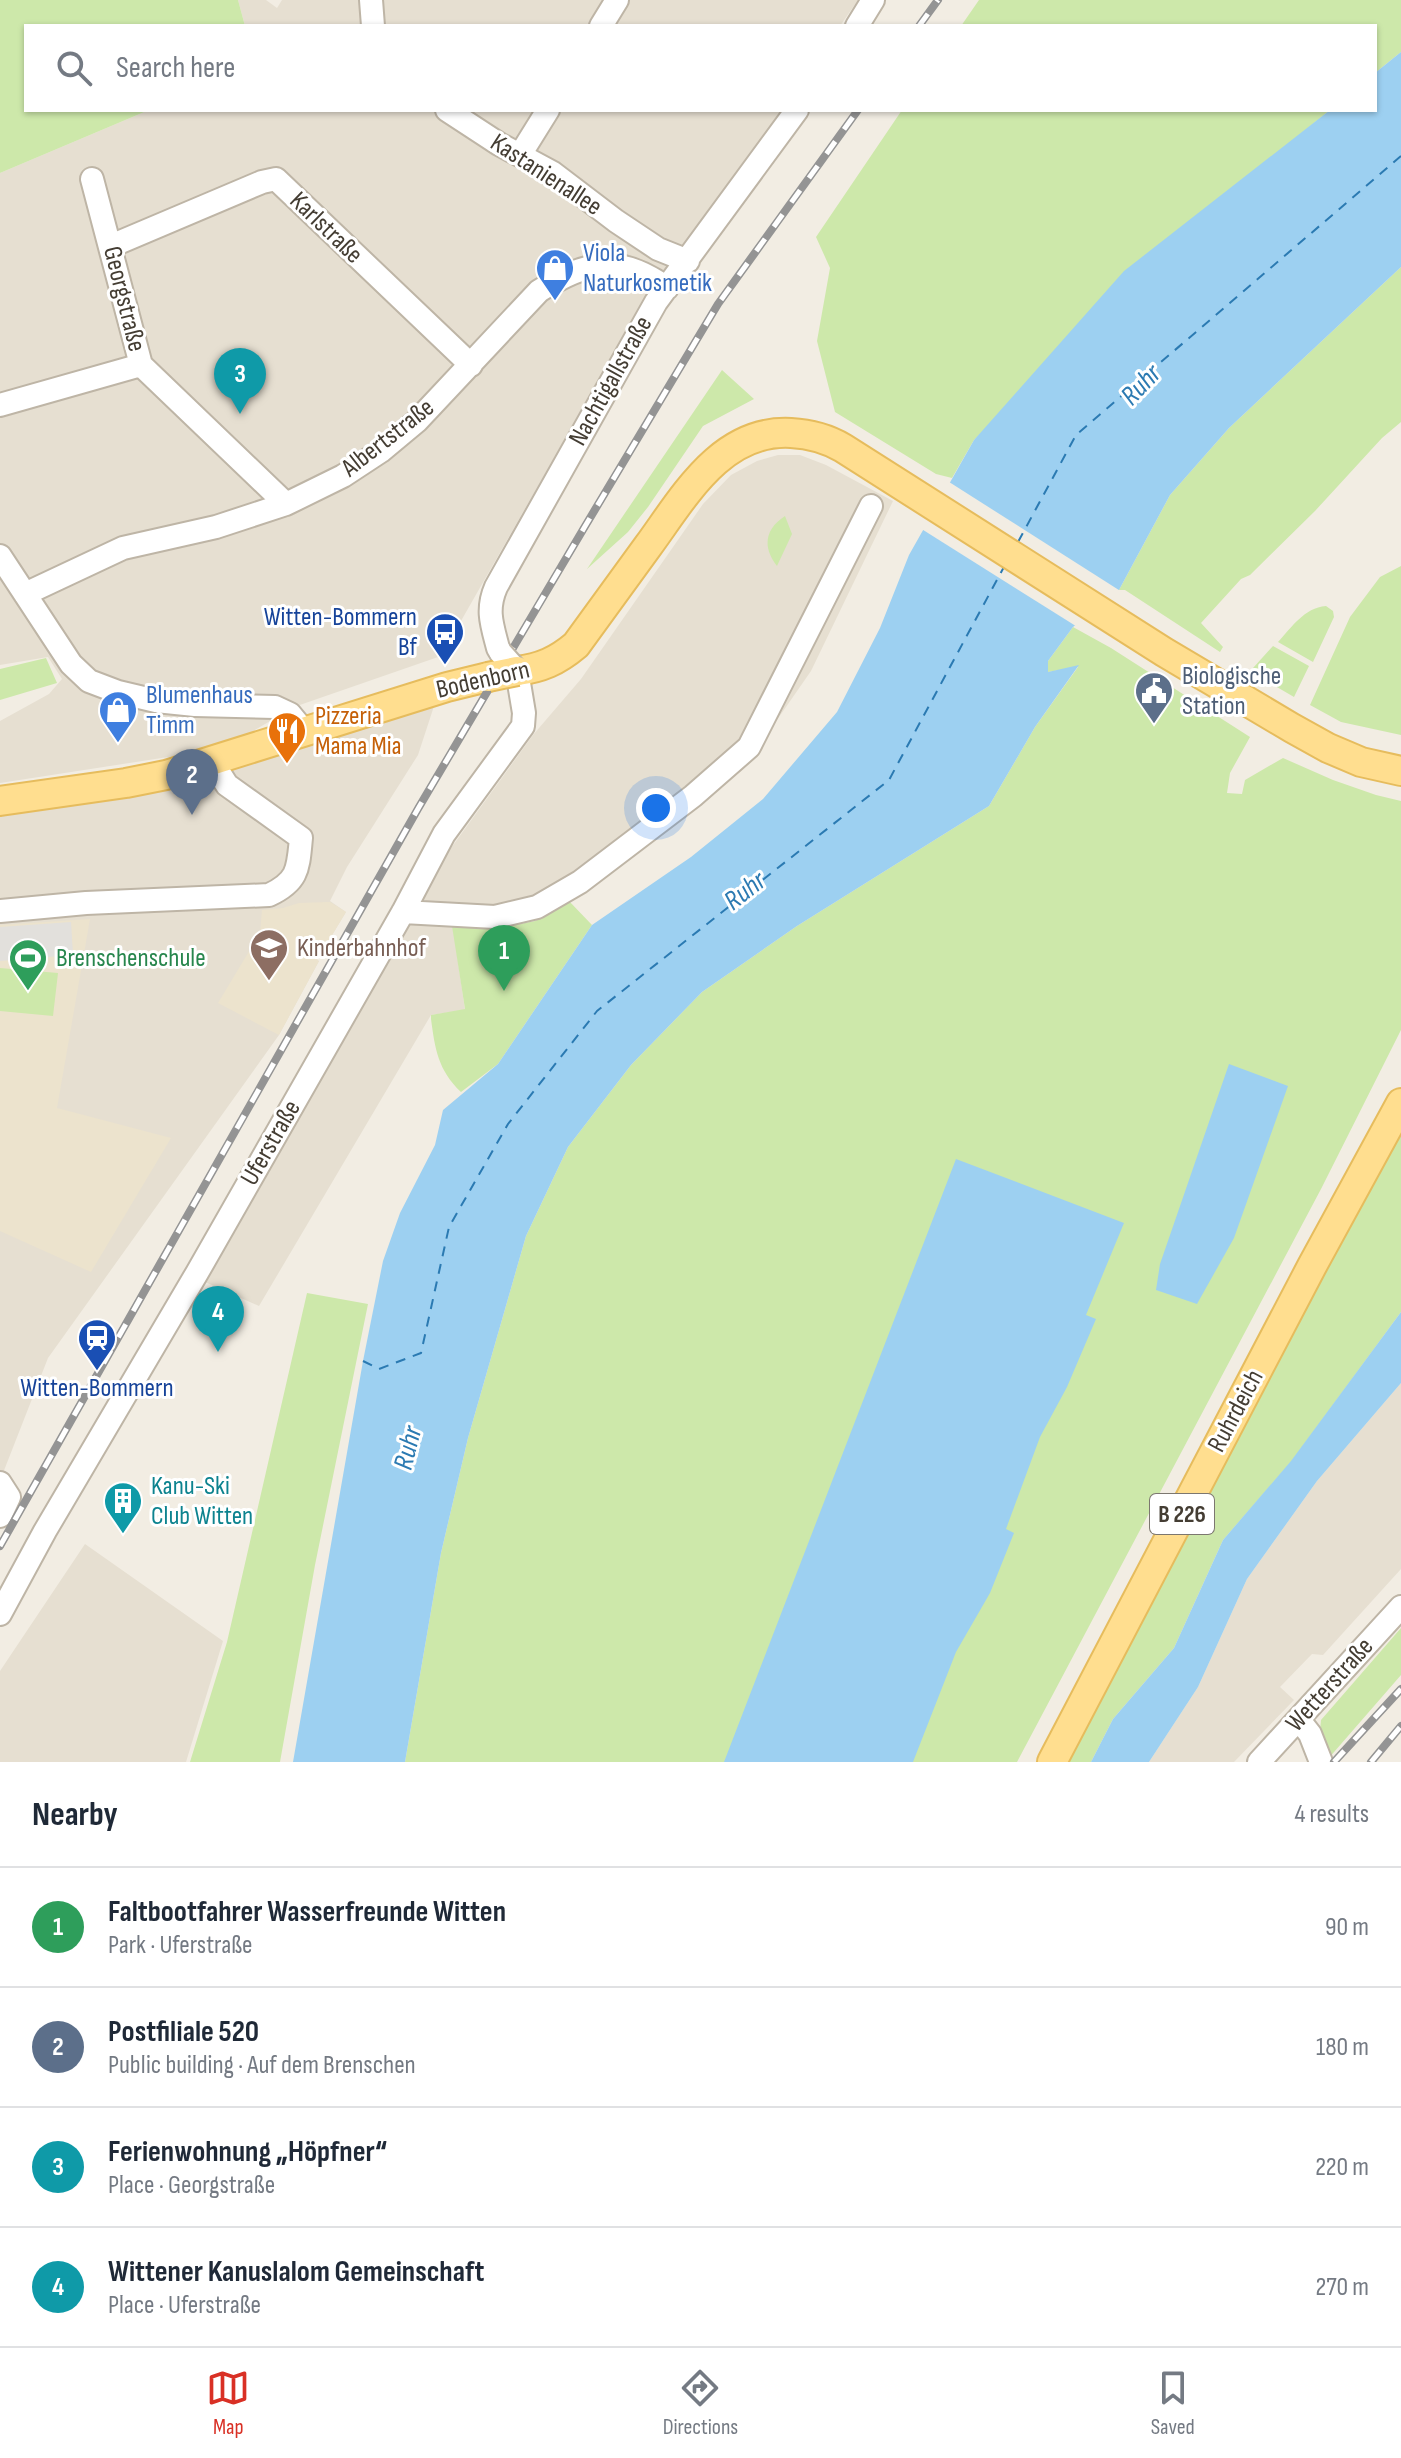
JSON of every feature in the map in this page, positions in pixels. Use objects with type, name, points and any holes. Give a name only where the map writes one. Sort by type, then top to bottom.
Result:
[{"type":"main road","name":"Bodenborn","points":[[0,801],[166,775],[447,687],[511,671],[543,667],[560,659],[576,645],[691,486],[711,464],[745,441],[773,433],[797,433],[833,442],[1164,652],[1328,748],[1361,762],[1401,771]]},
{"type":"main road","name":"Ruhrdeich","points":[[1052,1762],[1401,1103]]},
{"type":"street","points":[[602,24],[617,0]]},
{"type":"street","points":[[858,24],[873,0]]},
{"type":"street","points":[[369,1],[373,24]]},
{"type":"street","name":"Kastanienallee","points":[[450,112],[553,173],[658,249],[688,261]]},
{"type":"street","points":[[520,155],[547,112]]},
{"type":"street","name":"Nachtigallstraße","points":[[511,671],[495,639],[490,601],[642,324],[796,112]]},
{"type":"street","name":"Georgstraße","points":[[92,179],[141,365],[286,504]]},
{"type":"street","name":"Karlstraße","points":[[111,246],[262,182],[276,179],[471,365]]},
{"type":"street","name":"Albertstraße","points":[[25,594],[123,548],[216,527],[286,504],[343,476],[381,451],[417,421],[539,291],[556,281],[589,266],[614,264],[652,277],[667,288]]},
{"type":"street","points":[[0,405],[141,365]]},
{"type":"street","points":[[403,912],[495,917],[537,907],[580,882],[693,796],[749,747],[871,506]]},
{"type":"street","points":[[0,556],[71,664],[89,681],[156,701],[275,707],[290,714],[304,731]]},
{"type":"street","name":"Uferstraße","points":[[0,1614],[403,912],[444,834],[523,726],[524,713],[511,671]]},
{"type":"street","points":[[0,911],[86,903],[269,895],[286,887],[294,878],[301,838],[227,785],[216,759]]},
{"type":"street","points":[[0,1483],[9,1497],[0,1516]]},
{"type":"street","name":"Wetterstraße","points":[[1259,1762],[1401,1607]]},
{"type":"street","points":[[1299,1720],[1310,1734],[1321,1762]]},
{"type":"shaded area","points":[[238,0],[266,0],[277,8],[282,0],[858,0],[841,24],[244,24]]},
{"type":"shaded area","points":[[144,112],[782,112],[616,349],[441,656],[294,707],[248,734],[194,753],[0,783],[0,721],[49,694],[62,679],[48,657],[0,665],[0,173]]},
{"type":"shaded area","points":[[778,455],[800,455],[826,465],[893,501],[811,671],[743,769],[650,827],[536,905],[451,913],[465,1010],[431,1015],[259,1306],[203,1281],[409,906],[533,735],[581,679],[703,504],[731,475],[757,461]]},
{"type":"shaded area","points":[[436,700],[418,755],[347,867],[330,901],[346,912],[317,960],[279,1035],[48,1358],[3,1473],[0,1470],[0,816],[209,771]]},
{"type":"shaded area","name":"Kinderbahnhof","points":[[330,902],[346,912],[317,960],[279,1035],[218,1003],[260,933],[262,910],[299,903]]},
{"type":"shaded area","name":"Brenschenschule","points":[[90,919],[57,1108],[171,1138],[91,1272],[0,1231],[0,925]]},
{"type":"shaded area","points":[[71,922],[73,955],[0,961],[0,927]]},
{"type":"shaded area","points":[[1401,1383],[1401,1569],[1323,1655],[1312,1654],[1280,1687],[1294,1700],[1234,1762],[1149,1762],[1198,1687],[1247,1579],[1317,1481]]},
{"type":"shaded area","points":[[85,1544],[223,1641],[186,1762],[0,1762],[0,1671]]},
{"type":"green space","points":[[0,0],[238,0],[244,24],[24,24],[24,112],[144,112],[0,173]]},
{"type":"green space","points":[[979,0],[1401,0],[1401,52],[1377,71],[1377,24],[962,24]]},
{"type":"green space","points":[[901,112],[1328,112],[1298,136],[974,440],[952,478],[936,474],[835,412],[817,341],[830,268],[816,237]]},
{"type":"green space","points":[[1401,267],[1401,422],[1250,575],[1241,579],[1201,623],[1223,647],[1220,652],[1125,590],[1119,590],[1170,495],[1229,428]]},
{"type":"green space","points":[[722,370],[754,399],[703,426],[628,532],[587,569]]},
{"type":"green space","points":[[785,516],[792,534],[777,566],[769,552],[768,539],[773,527]]},
{"type":"green space","points":[[1401,566],[1401,735],[1341,722],[1310,705],[1350,617],[1380,577]]},
{"type":"green space","points":[[1326,606],[1333,611],[1334,617],[1313,662],[1278,642],[1305,614]]},
{"type":"green space","points":[[1073,627],[1250,737],[1230,773],[1227,793],[1242,794],[1245,780],[1283,758],[1333,780],[1401,801],[1401,1030],[1321,1189],[1017,1762],[405,1762],[441,1553],[468,1438],[526,1236],[568,1147],[631,1065],[702,992],[797,926],[989,806],[1035,727],[1078,667],[1048,672],[1048,661]]},
{"type":"green space","points":[[1273,646],[1309,666],[1294,697],[1256,675],[1257,670],[1253,668]]},
{"type":"green space","points":[[46,658],[57,683],[0,700],[0,669]]},
{"type":"green space","points":[[569,901],[592,925],[498,1064],[461,1092],[447,1076],[439,1058],[431,1019],[431,1015],[465,1009],[452,926],[494,929],[535,921]]},
{"type":"green space","name":"Brenschenschule","points":[[0,968],[58,973],[53,1016],[0,1011]]},
{"type":"green space","points":[[1401,1136],[1401,1312],[1291,1462],[1223,1540],[1174,1648],[1113,1719],[1091,1762],[1068,1762],[1378,1170]]},
{"type":"green space","points":[[307,1293],[368,1304],[315,1565],[280,1762],[190,1762],[227,1642]]},
{"type":"green space","points":[[1401,1628],[1401,1675],[1328,1759],[1320,1731],[1321,1720]]},
{"type":"water","name":"Ruhr","points":[[1401,52],[1401,267],[1229,428],[1170,495],[1119,590],[1073,627],[1048,661],[1048,672],[1079,665],[1035,727],[989,806],[797,926],[702,992],[631,1065],[568,1147],[526,1236],[468,1438],[441,1553],[405,1762],[293,1762],[383,1261],[400,1213],[435,1145],[443,1110],[498,1064],[592,925],[691,857],[763,799],[837,712],[880,628],[909,555],[974,440],[1124,271],[1327,112],[1377,112],[1377,71]]},
{"type":"water","points":[[1229,1064],[1288,1086],[1234,1238],[1197,1304],[1156,1290],[1160,1264]]},
{"type":"water","points":[[956,1159],[1124,1223],[1086,1315],[1096,1319],[1067,1387],[1040,1437],[1006,1529],[1014,1533],[990,1593],[956,1652],[913,1762],[724,1762]]},
{"type":"water","points":[[1401,1312],[1401,1383],[1317,1481],[1247,1579],[1198,1687],[1149,1762],[1091,1762],[1113,1719],[1174,1648],[1223,1540],[1291,1461]]},
{"type":"pier","points":[[946,480],[1122,592],[1079,628],[920,528]]},
{"type":"ferry route","points":[[1018,542],[1076,435],[1401,156]]},
{"type":"ferry route","points":[[363,1361],[379,1369],[421,1353],[449,1227],[508,1124],[597,1011],[889,780],[1005,565]]},
{"type":"railway","points":[[920,24],[938,0]]},
{"type":"railway","points":[[0,1546],[419,807],[584,528],[718,304],[857,112]]},
{"type":"railway","points":[[1334,1762],[1401,1689]]},
{"type":"railway","points":[[1371,1762],[1401,1726]]},
{"type":"place","name":"Viola Naturkosmetik","points":[[555,302]]},
{"type":"place","name":"Ferienwohnung „Höpfner“","points":[[240,414]]},
{"type":"place","name":"Witten-Bommern Bf","points":[[445,666]]},
{"type":"place","name":"Biologische Station","points":[[1154,725]]},
{"type":"place","name":"Blumenhaus Timm","points":[[118,744]]},
{"type":"place","name":"Pizzeria Mama Mia","points":[[287,765]]},
{"type":"place","name":"Postfiliale 520","points":[[192,815]]},
{"type":"place","name":"Kinderbahnhof","points":[[269,982]]},
{"type":"place","name":"Faltbootfahrer Wasserfreunde Witten","points":[[504,991]]},
{"type":"place","name":"Brenschenschule","points":[[28,992]]},
{"type":"place","name":"Wittener Kanuslalom Gemeinschaft","points":[[218,1352]]},
{"type":"place","name":"Witten-Bommern","points":[[97,1372]]},
{"type":"place","name":"Kanu-Ski Club Witten","points":[[123,1535]]}]
